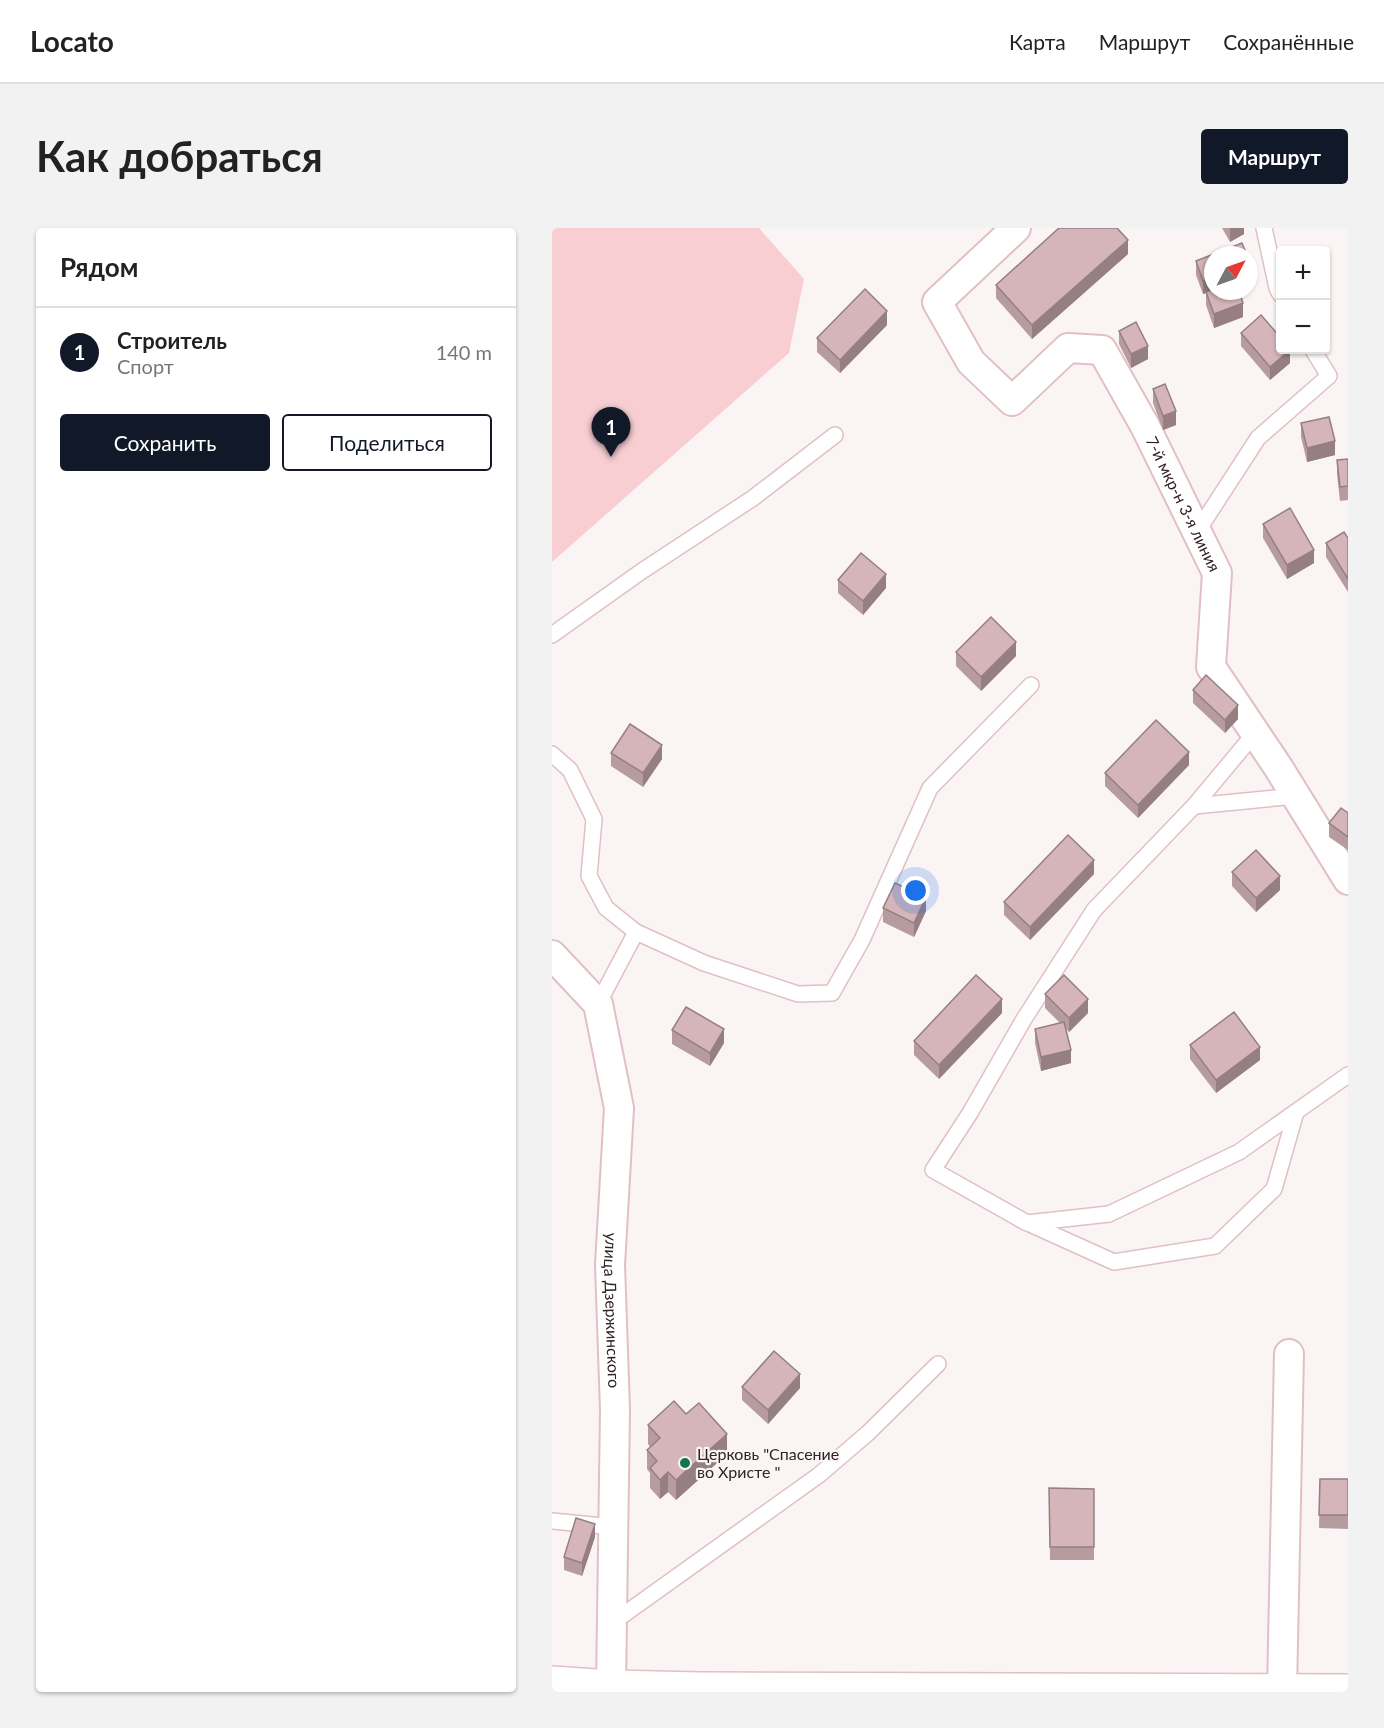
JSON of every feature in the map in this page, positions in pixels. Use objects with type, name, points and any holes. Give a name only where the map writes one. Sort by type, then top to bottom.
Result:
[{"type":"street","name":"7-й мкр-н 3-я линия","points":[[1016,228],[937,302],[971,362],[1012,401],[1068,348],[1102,350],[1145,426],[1217,573],[1211,667],[1348,880]]},
{"type":"street","points":[[552,955],[598,1004]]},
{"type":"street","name":"улица Дзержинского","points":[[598,1004],[619,1108],[610,1265],[615,1410],[611,1688]]},
{"type":"street","points":[[1282,1691],[1289,1354]]},
{"type":"street","points":[[552,1683],[611,1688],[1348,1690]]},
{"type":"lane","points":[[1264,228],[1276,283]]},
{"type":"lane","points":[[1197,532],[1258,438],[1329,376],[1316,354]]},
{"type":"lane","points":[[552,634],[753,498],[835,435]]},
{"type":"lane","points":[[552,754],[570,770],[594,819],[589,876],[606,908],[636,932],[704,963],[798,994],[832,993],[862,940],[930,788],[1031,685]]},
{"type":"lane","points":[[1255,733],[1194,806],[1094,910],[1024,1019],[970,1113],[933,1170],[1027,1223],[1114,1262],[1215,1246],[1274,1189],[1296,1112]]},
{"type":"lane","points":[[1194,806],[1296,796]]},
{"type":"lane","points":[[598,1004],[636,932]]},
{"type":"lane","points":[[1027,1223],[1109,1214],[1239,1152],[1348,1075]]},
{"type":"lane","points":[[612,1623],[819,1475],[868,1433],[938,1364]]},
{"type":"lane","points":[[552,1521],[613,1527]]},
{"type":"shaded area","points":[[552,228],[759,228],[804,279],[789,353],[552,562]]},
{"type":"building","points":[[1059,228],[1117,228],[1128,240],[1032,325],[996,285]]},
{"type":"building","points":[[1204,258],[1203,281],[1196,261]]},
{"type":"building","points":[[865,289],[887,311],[840,360],[817,338]]},
{"type":"building","points":[[1209,300],[1242,300],[1243,303],[1214,314]]},
{"type":"building","points":[[1261,315],[1276,332],[1276,354],[1285,354],[1270,367],[1241,333]]},
{"type":"building","points":[[1136,322],[1148,346],[1131,354],[1119,331]]},
{"type":"building","points":[[1165,384],[1176,411],[1163,416],[1153,389]]},
{"type":"building","points":[[1329,417],[1335,441],[1307,448],[1301,423]]},
{"type":"building","points":[[1348,459],[1348,486],[1340,487],[1337,460]]},
{"type":"building","points":[[1290,508],[1314,550],[1287,565],[1263,524]]},
{"type":"building","points":[[1344,532],[1348,538],[1348,579],[1326,543]]},
{"type":"building","points":[[861,553],[886,574],[863,601],[838,580]]},
{"type":"building","points":[[991,617],[1016,642],[981,677],[956,652]]},
{"type":"building","points":[[1206,675],[1238,705],[1225,720],[1193,690]]},
{"type":"building","points":[[1156,720],[1189,752],[1138,805],[1105,773]]},
{"type":"building","points":[[630,724],[662,745],[643,773],[611,753]]},
{"type":"building","points":[[1341,808],[1348,813],[1348,837],[1329,823]]},
{"type":"building","points":[[1068,835],[1094,860],[1030,927],[1004,902]]},
{"type":"building","points":[[1256,850],[1280,876],[1256,898],[1232,872]]},
{"type":"building","points":[[895,883],[926,897],[914,923],[883,908]]},
{"type":"building","points":[[976,975],[1002,999],[939,1065],[914,1041]]},
{"type":"building","points":[[1064,975],[1088,999],[1069,1018],[1045,994]]},
{"type":"building","points":[[686,1007],[724,1029],[710,1053],[672,1030]]},
{"type":"building","points":[[1234,1012],[1260,1047],[1216,1080],[1190,1045]]},
{"type":"building","points":[[1064,1022],[1071,1050],[1041,1057],[1035,1029]]},
{"type":"building","points":[[774,1351],[800,1374],[768,1410],[742,1387]]},
{"type":"building","name":"Церковь \"Спасение во Христе \"","points":[[674,1401],[686,1414],[699,1403],[727,1434],[676,1480],[668,1472],[660,1480],[650,1468],[657,1461],[647,1450],[660,1438],[648,1425]]},
{"type":"building","points":[[1320,1479],[1348,1479],[1348,1515],[1319,1515]]},
{"type":"building","points":[[1049,1488],[1094,1489],[1094,1547],[1050,1547]]},
{"type":"building","points":[[576,1518],[595,1524],[582,1563],[564,1557]]},
{"type":"place","name":"Строитель","points":[[611,457]]},
{"type":"place","name":"Церковь \"Спасение во Христе \"","points":[[685,1463]]}]
